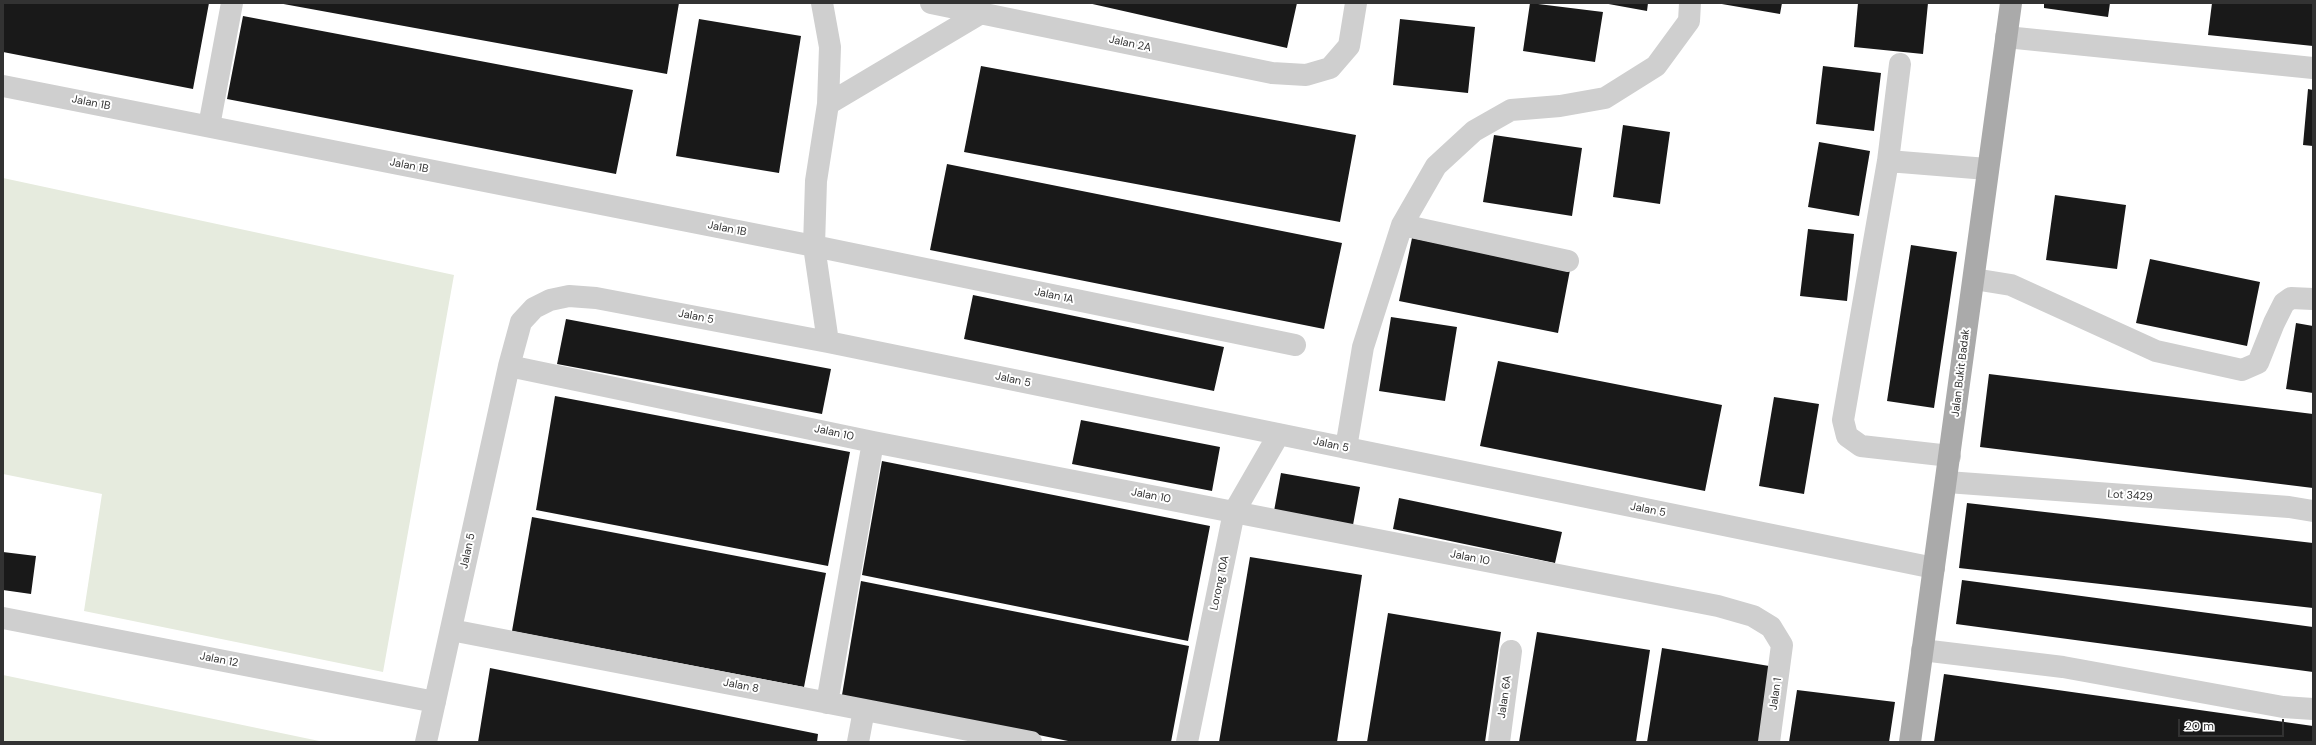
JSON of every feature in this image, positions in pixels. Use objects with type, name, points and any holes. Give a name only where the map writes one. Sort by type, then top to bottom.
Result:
[{"type":"main road","name":"Jalan Bukit Badak","points":[[1910,742],[1947,482],[1987,169],[2011,3]]},
{"type":"street","points":[[208,126],[232,3]]},
{"type":"street","points":[[822,3],[830,47],[828,104],[816,181],[814,246],[828,342]]},
{"type":"street","name":"Jalan 2A","points":[[931,3],[1272,73],[1306,75],[1330,68],[1349,46],[1356,3]]},
{"type":"street","points":[[1346,448],[1363,347],[1402,225],[1436,166],[1474,131],[1511,110],[1560,106],[1605,98],[1656,66],[1689,21],[1690,3]]},
{"type":"street","points":[[828,104],[981,13]]},
{"type":"street","points":[[2006,38],[2313,68]]},
{"type":"street","points":[[1900,64],[1888,160],[1843,420],[1848,436],[1861,446],[1950,456]]},
{"type":"street","name":"Jalan 1B","points":[[3,86],[814,246]]},
{"type":"street","points":[[1888,160],[1987,169]]},
{"type":"street","points":[[1402,225],[1568,261]]},
{"type":"street","name":"Jalan 1A","points":[[814,246],[1295,345]]},
{"type":"street","points":[[1974,279],[2011,286],[2156,351],[2242,370],[2258,363],[2274,323],[2284,303],[2291,298],[2313,300]]},
{"type":"street","name":"Jalan 5","points":[[426,742],[520,322],[534,308],[550,300],[569,296],[596,298],[828,342],[1934,568]]},
{"type":"street","name":"Jalan 10","points":[[509,366],[873,442],[1718,606],[1753,616],[1771,627],[1782,645]]},
{"type":"street","name":"Lorong 10A","points":[[1187,742],[1234,512],[1278,434]]},
{"type":"street","points":[[827,703],[873,442]]},
{"type":"street","name":"Lot 3429","points":[[1947,482],[2313,511]]},
{"type":"street","name":"Jalan 12","points":[[3,618],[435,702]]},
{"type":"street","name":"Jalan 8","points":[[451,630],[1031,742]]},
{"type":"street","name":"Jalan 1","points":[[1769,742],[1782,645]]},
{"type":"street","points":[[1922,650],[2063,667],[2283,707],[2313,709]]},
{"type":"street","name":"Jalan 6A","points":[[1499,742],[1512,651]]},
{"type":"street","points":[[858,742],[864,710]]},
{"type":"shaded area","points":[[3,178],[454,275],[383,672],[84,611],[102,494],[3,474]]},
{"type":"shaded area","points":[[3,675],[324,742],[3,742]]},
{"type":"building","points":[[3,3],[209,3],[193,89],[3,52]]},
{"type":"building","points":[[278,3],[679,3],[667,74]]},
{"type":"building","points":[[1088,3],[1297,3],[1287,48]]},
{"type":"building","points":[[1530,3],[1603,12],[1595,62],[1523,51]]},
{"type":"building","points":[[1603,3],[1648,3],[1647,11]]},
{"type":"building","points":[[1716,3],[1782,3],[1780,14]]},
{"type":"building","points":[[1858,3],[1928,3],[1923,54],[1854,47]]},
{"type":"building","points":[[2044,3],[2110,3],[2108,17],[2044,8]]},
{"type":"building","points":[[2212,3],[2313,3],[2313,46],[2208,35]]},
{"type":"building","points":[[243,16],[633,90],[616,174],[227,99]]},
{"type":"building","points":[[699,19],[801,36],[779,173],[676,156]]},
{"type":"building","points":[[1400,19],[1475,27],[1468,93],[1393,85]]},
{"type":"building","points":[[981,66],[1356,135],[1340,222],[964,152]]},
{"type":"building","points":[[1823,66],[1881,73],[1874,131],[1816,124]]},
{"type":"building","points":[[2308,89],[2313,90],[2313,146],[2303,145]]},
{"type":"building","points":[[1623,125],[1670,132],[1660,204],[1613,197]]},
{"type":"building","points":[[1494,135],[1582,148],[1572,216],[1483,202]]},
{"type":"building","points":[[1819,142],[1870,151],[1859,216],[1808,207]]},
{"type":"building","points":[[947,164],[1342,243],[1324,329],[930,250]]},
{"type":"building","points":[[2055,195],[2126,205],[2117,269],[2046,260]]},
{"type":"building","points":[[1808,229],[1854,234],[1847,301],[1800,296]]},
{"type":"building","points":[[1412,238],[1570,270],[1558,333],[1399,301]]},
{"type":"building","points":[[1911,245],[1957,252],[1934,408],[1887,401]]},
{"type":"building","points":[[2150,259],[2260,282],[2247,346],[2136,323]]},
{"type":"building","points":[[973,295],[1224,347],[1214,391],[964,339]]},
{"type":"building","points":[[1391,317],[1457,327],[1445,401],[1379,391]]},
{"type":"building","points":[[566,319],[831,369],[822,414],[557,364]]},
{"type":"building","points":[[2296,323],[2313,326],[2313,393],[2286,389]]},
{"type":"building","points":[[1498,361],[1722,405],[1705,491],[1480,446]]},
{"type":"building","points":[[1989,374],[2313,414],[2313,488],[1980,447]]},
{"type":"building","points":[[555,396],[850,452],[828,566],[536,510]]},
{"type":"building","points":[[1774,397],[1819,404],[1804,494],[1759,486]]},
{"type":"building","points":[[1081,420],[1220,447],[1212,491],[1072,464]]},
{"type":"building","points":[[882,461],[1210,526],[1188,641],[862,575]]},
{"type":"building","points":[[1281,473],[1360,487],[1353,525],[1274,511]]},
{"type":"building","points":[[1399,498],[1562,532],[1555,563],[1393,529]]},
{"type":"building","points":[[1967,503],[2313,543],[2313,608],[1959,568]]},
{"type":"building","points":[[532,517],[826,573],[804,687],[512,631]]},
{"type":"building","points":[[3,552],[36,556],[31,594],[3,590]]},
{"type":"building","points":[[1250,557],[1362,575],[1337,742],[1219,742]]},
{"type":"building","points":[[1962,580],[2313,627],[2313,672],[1956,624]]},
{"type":"building","points":[[861,581],[1189,646],[1171,742],[1073,742],[842,695]]},
{"type":"building","points":[[1388,613],[1501,632],[1485,742],[1367,742]]},
{"type":"building","points":[[1537,632],[1650,650],[1636,742],[1519,742]]},
{"type":"building","points":[[1662,648],[1775,667],[1764,742],[1647,742]]},
{"type":"building","points":[[490,668],[818,734],[817,742],[478,742]]},
{"type":"building","points":[[1944,674],[2313,726],[2313,742],[1934,742]]},
{"type":"building","points":[[1797,690],[1895,702],[1889,742],[1789,742]]}]
